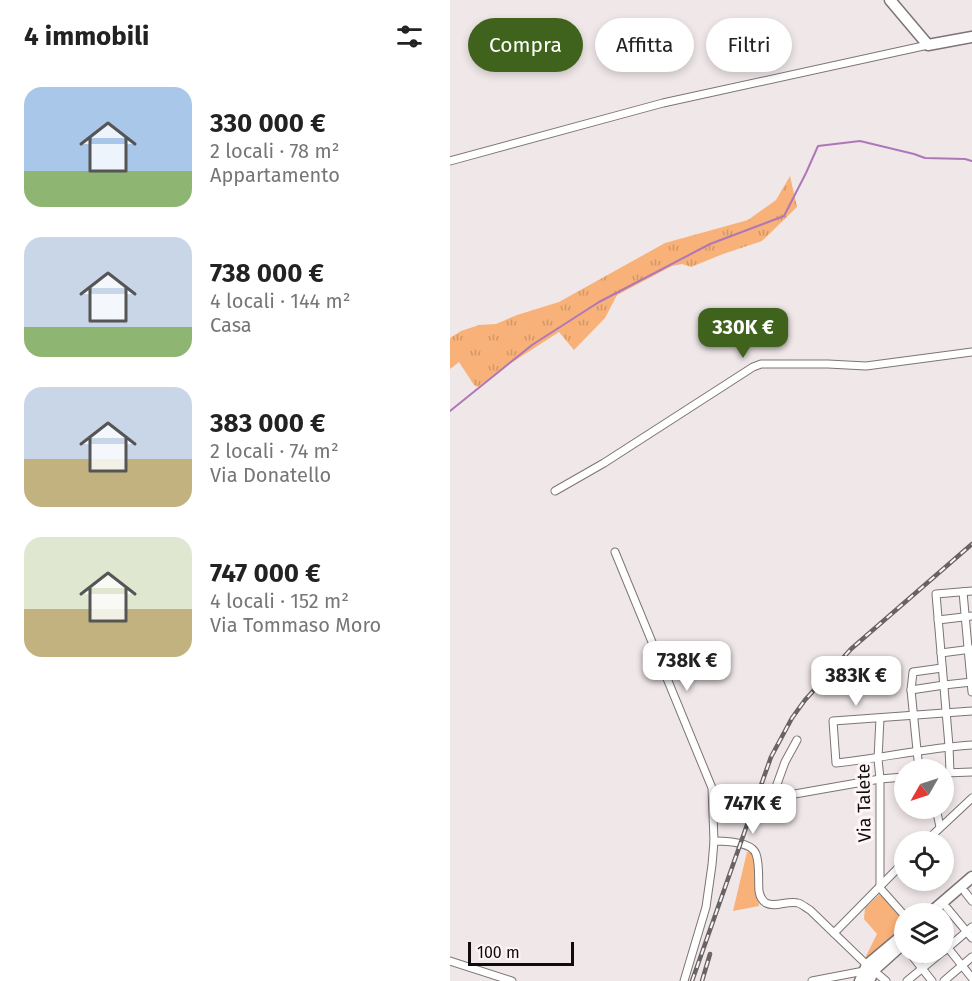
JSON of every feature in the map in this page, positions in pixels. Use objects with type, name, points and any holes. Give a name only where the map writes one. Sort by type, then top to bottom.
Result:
[{"type":"main road","points":[[890,0],[928,45],[972,37]]},
{"type":"main road","points":[[942,903],[972,877]]},
{"type":"main road","points":[[954,904],[970,893]]},
{"type":"main road","points":[[867,974],[894,953]]},
{"type":"street","points":[[450,161],[663,103],[928,45]]},
{"type":"street","points":[[555,491],[760,364],[866,366],[972,352]]},
{"type":"street","points":[[615,552],[712,788],[714,841],[706,907],[684,981]]},
{"type":"street","points":[[963,591],[969,616],[972,692]]},
{"type":"street","points":[[948,759],[949,746],[936,594],[972,591]]},
{"type":"street","points":[[938,620],[969,616]]},
{"type":"street","points":[[941,652],[970,649]]},
{"type":"street","points":[[917,759],[911,690],[913,672],[942,668]]},
{"type":"street","points":[[911,690],[972,682]]},
{"type":"street","points":[[972,711],[833,721],[836,763],[878,759],[949,746],[972,745]]},
{"type":"street","name":"Via Talete","points":[[880,717],[878,759],[880,888]]},
{"type":"street","points":[[797,740],[785,762],[772,798],[894,778]]},
{"type":"street","points":[[954,772],[972,771]]},
{"type":"street","points":[[936,831],[972,798]]},
{"type":"street","points":[[938,819],[940,827]]},
{"type":"street","points":[[714,841],[740,844],[755,851],[758,857],[760,897],[765,903],[799,903],[810,910],[834,933],[867,974]]},
{"type":"street","points":[[834,933],[894,873]]},
{"type":"street","points":[[880,888],[894,904]]},
{"type":"street","points":[[954,918],[969,929],[972,938]]},
{"type":"street","points":[[954,941],[969,929]]},
{"type":"street","points":[[944,981],[972,957]]},
{"type":"street","points":[[954,958],[972,978]]},
{"type":"street","points":[[450,961],[512,981]]},
{"type":"street","points":[[918,963],[932,981]]},
{"type":"street","points":[[907,981],[929,963]]},
{"type":"street","points":[[812,981],[867,974],[886,981]]},
{"type":"green space","points":[[790,176],[797,207],[762,241],[691,267],[682,264],[672,266],[617,295],[605,318],[574,350],[559,332],[478,387],[474,385],[459,362],[450,369],[450,338],[461,331],[479,325],[496,324],[559,302],[665,243],[748,220],[776,200]]},
{"type":"green space","points":[[747,852],[754,854],[759,906],[733,911]]},
{"type":"green space","points":[[882,892],[894,906],[894,940],[870,961],[866,956],[877,934],[864,919],[865,908]]},
{"type":"waterway","points":[[450,411],[532,345],[599,302],[710,244],[784,216],[818,146],[860,141],[925,158],[972,161]]},
{"type":"railway","points":[[692,981],[771,757],[792,718],[805,700],[851,649],[972,544]]},
{"type":"railway","points":[[702,981],[710,954]]}]
